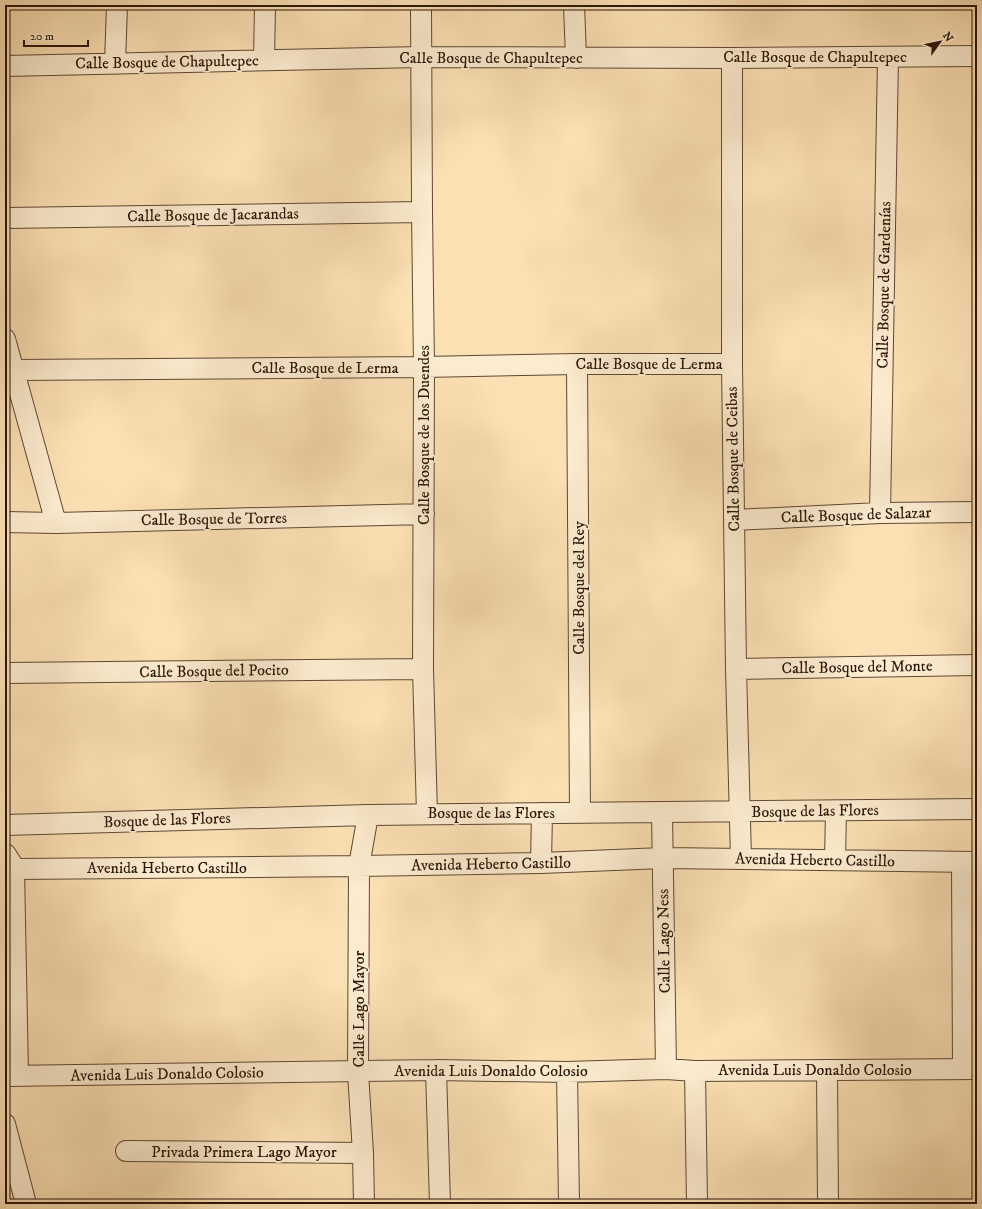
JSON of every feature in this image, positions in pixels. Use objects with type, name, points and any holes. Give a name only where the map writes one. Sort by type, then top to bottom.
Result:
[{"type":"street","points":[[115,64],[117,5]]},
{"type":"street","points":[[264,60],[265,5]]},
{"type":"street","name":"Calle Bosque de los Duendes","points":[[422,5],[421,57],[424,367],[423,669],[427,814]]},
{"type":"street","points":[[574,5],[576,58]]},
{"type":"street","name":"Calle Bosque de Chapultepec","points":[[5,66],[421,57],[732,58],[977,56]]},
{"type":"street","name":"Calle Bosque de Gardenías","points":[[880,513],[888,57]]},
{"type":"street","name":"Calle Bosque de Ceibas","points":[[732,58],[732,364],[736,669],[741,859]]},
{"type":"street","name":"Calle Bosque de Jacarandas","points":[[5,218],[422,212]]},
{"type":"street","points":[[5,339],[56,523]]},
{"type":"street","name":"Calle Bosque de Lerma","points":[[14,370],[424,367],[577,364],[732,364]]},
{"type":"street","name":"Calle Bosque del Rey","points":[[577,364],[580,813]]},
{"type":"street","name":"Calle Bosque de Salazar","points":[[734,520],[880,513],[977,512]]},
{"type":"street","name":"Calle Bosque de Torres","points":[[5,522],[56,523],[424,514]]},
{"type":"street","name":"Calle Bosque del Monte","points":[[736,669],[977,665]]},
{"type":"street","name":"Calle Bosque del Pocito","points":[[5,673],[423,669]]},
{"type":"street","name":"Bosque de las Flores","points":[[5,825],[427,814],[977,809]]},
{"type":"street","points":[[836,811],[836,860]]},
{"type":"street","points":[[541,863],[542,813]]},
{"type":"street","name":"Calle Lago Ness","points":[[662,813],[666,1069]]},
{"type":"street","name":"Calle Lago Mayor","points":[[364,1204],[363,1152],[358,1072],[359,866],[368,815]]},
{"type":"street","name":"Avenida Heberto Castillo","points":[[8,864],[359,866],[541,863],[663,858],[969,862]]},
{"type":"street","points":[[969,862],[970,1069]]},
{"type":"street","points":[[8,864],[11,1075]]},
{"type":"street","name":"Avenida Luis Donaldo Colosio","points":[[11,1075],[436,1070],[567,1072],[666,1069],[695,1071],[970,1069]]},
{"type":"street","points":[[436,1070],[440,1204]]},
{"type":"street","points":[[827,1070],[828,1204]]},
{"type":"street","points":[[695,1071],[697,1204]]},
{"type":"street","points":[[567,1072],[569,1204]]},
{"type":"street","points":[[5,1124],[26,1204]]},
{"type":"street","name":"Privada Primera Lago Mayor","points":[[126,1151],[363,1152]]}]
